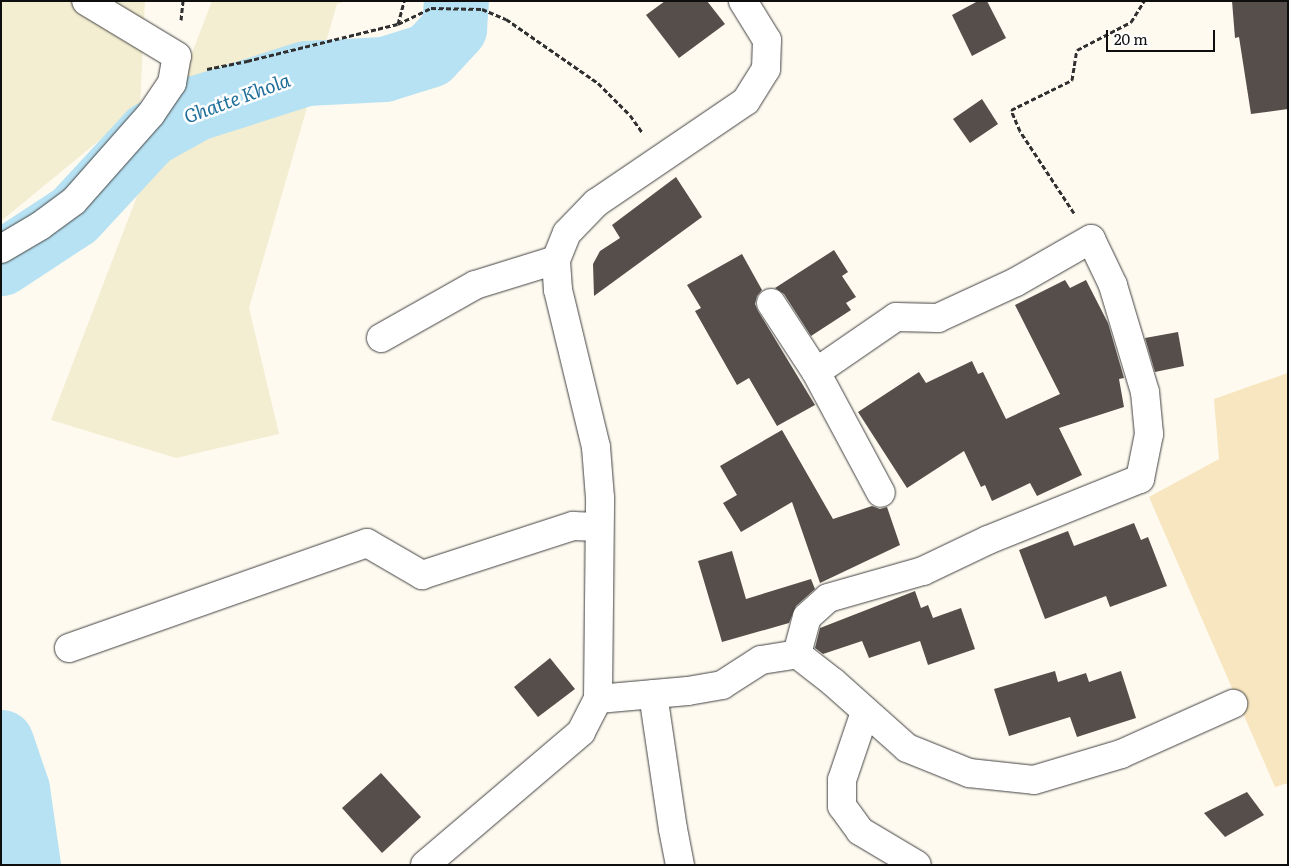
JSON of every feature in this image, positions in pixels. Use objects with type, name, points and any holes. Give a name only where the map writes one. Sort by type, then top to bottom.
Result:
[{"type":"street","points":[[1,249],[40,226],[74,201],[150,114],[172,84],[177,56],[86,1]]},
{"type":"street","points":[[425,865],[581,732],[598,699],[599,527],[596,446],[558,290],[556,260],[567,233],[596,203],[746,100],[766,69],[767,40],[743,1]]},
{"type":"street","points":[[797,654],[807,617],[828,598],[923,571],[988,540],[1140,478],[1149,434],[1145,392],[1113,285],[1091,239],[1016,282],[938,318],[896,317],[816,372]]},
{"type":"street","points":[[381,338],[475,285],[556,260]]},
{"type":"street","points":[[771,303],[816,372],[882,493]]},
{"type":"street","points":[[69,648],[367,543],[422,575],[573,526],[599,527]]},
{"type":"street","points":[[598,699],[722,685],[761,660],[797,654],[833,682],[907,748],[969,773],[1034,780],[1121,754],[1233,704]]},
{"type":"street","points":[[653,694],[680,865]]},
{"type":"street","points":[[865,712],[842,780],[842,806],[860,831],[917,865]]},
{"type":"path","points":[[398,24],[404,1]]},
{"type":"path","points":[[1091,239],[1020,131],[1011,110],[1072,80],[1077,50],[1131,22],[1144,1]]},
{"type":"path","points":[[177,56],[210,70],[398,24],[431,8],[482,9],[506,19],[598,83],[630,115],[662,157]]},
{"type":"shaded area","points":[[1,1],[145,1],[140,107],[1,221]]},
{"type":"shaded area","points":[[212,1],[346,1],[337,4],[249,308],[279,434],[176,458],[51,420]]},
{"type":"sand","points":[[1288,373],[1288,783],[1275,787],[1149,497],[1219,459],[1214,399]]},
{"type":"building","points":[[665,1],[707,1],[725,24],[679,58],[646,15]]},
{"type":"building","points":[[978,1],[987,1],[1006,38],[972,56],[952,15]]},
{"type":"building","points":[[1232,1],[1288,1],[1288,109],[1251,114],[1239,37],[1235,38]]},
{"type":"building","points":[[982,99],[998,124],[970,143],[953,119]]},
{"type":"building","points":[[676,177],[702,217],[594,296],[593,264],[600,251],[620,238],[612,225]]},
{"type":"building","points":[[834,250],[848,272],[842,276],[856,297],[846,303],[851,310],[811,336],[784,294],[775,288]]},
{"type":"building","points":[[742,254],[762,290],[757,296],[755,304],[758,311],[815,405],[777,426],[749,378],[737,385],[695,311],[701,308],[687,285]]},
{"type":"building","points":[[1065,280],[1070,288],[1086,280],[1108,323],[1124,378],[1119,379],[1124,407],[1059,428],[1082,475],[1037,496],[1030,483],[992,501],[985,485],[981,487],[964,451],[907,488],[858,412],[919,372],[926,383],[972,361],[978,374],[983,372],[1006,419],[1060,394],[1015,305]]},
{"type":"building","points":[[1178,332],[1184,366],[1155,372],[1145,338]]},
{"type":"building","points":[[782,430],[833,519],[872,506],[880,509],[887,507],[900,545],[820,583],[792,502],[741,532],[723,503],[737,495],[720,466]]},
{"type":"building","points":[[1134,523],[1141,540],[1148,537],[1167,586],[1110,607],[1106,596],[1045,619],[1019,550],[1068,531],[1074,546]]},
{"type":"building","points":[[732,551],[746,599],[811,579],[815,589],[796,606],[789,623],[722,642],[698,561]]},
{"type":"building","points":[[915,591],[921,608],[928,605],[933,618],[961,608],[975,649],[928,665],[920,641],[869,658],[862,641],[823,654],[815,648],[820,628]]},
{"type":"building","points":[[550,658],[575,689],[538,717],[514,687]]},
{"type":"building","points":[[1055,671],[1058,682],[1086,673],[1089,682],[1121,671],[1136,718],[1077,737],[1070,717],[1009,736],[994,689]]},
{"type":"building","points":[[381,773],[421,817],[382,853],[342,808]]},
{"type":"building","points":[[1247,792],[1264,815],[1225,837],[1204,813]]},
{"type":"waterway","name":"Ghatte Khola","points":[[1,263],[74,215],[149,134],[196,108],[306,73],[384,69],[429,55],[454,28],[456,1]]},
{"type":"waterway","name":"Ghatte Khola","points":[[1,742],[17,789],[28,865]]}]
